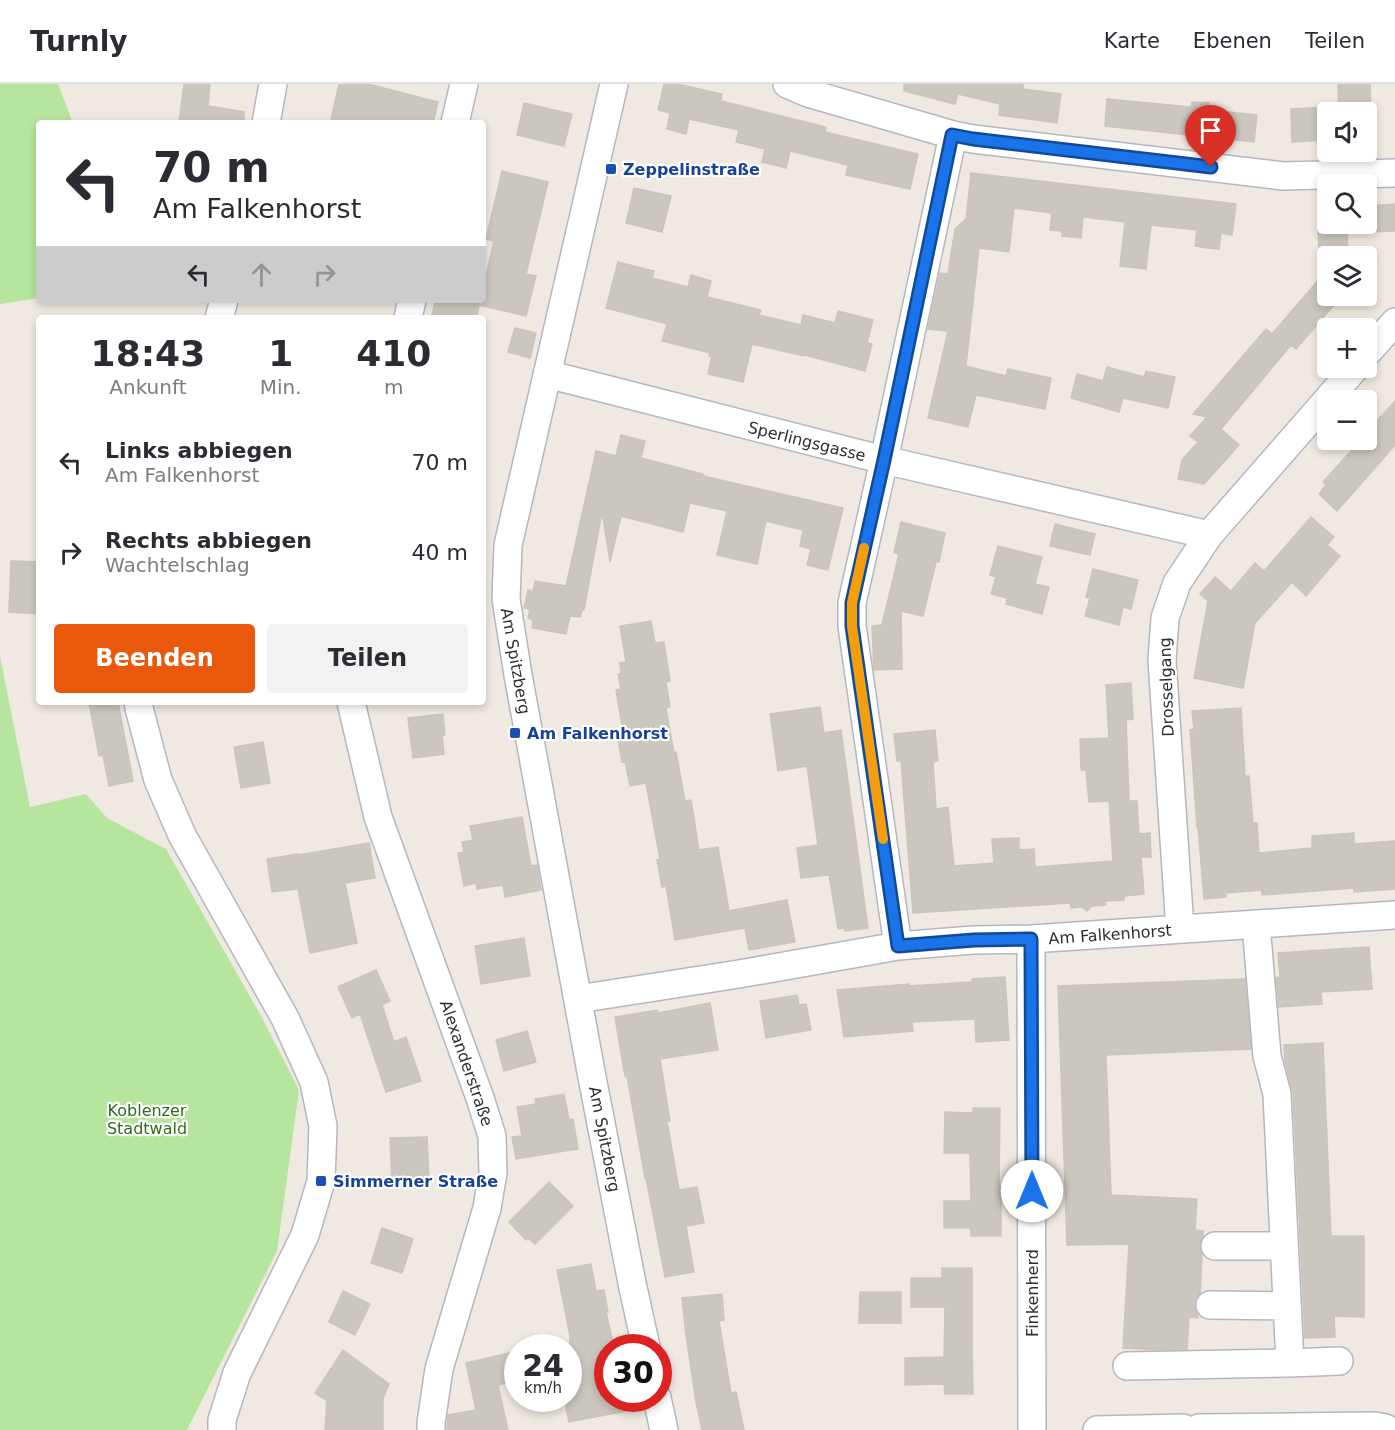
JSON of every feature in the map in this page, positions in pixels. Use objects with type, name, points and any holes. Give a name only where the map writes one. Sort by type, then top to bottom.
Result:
[{"type":"street","points":[[267,120],[273,84]]},
{"type":"street","points":[[456,120],[464,84]]},
{"type":"street","name":"Am Spitzberg","points":[[614,84],[508,544],[506,600],[578,999],[643,1334]]},
{"type":"street","points":[[787,84],[808,93],[952,135],[985,141],[1283,176],[1395,173]]},
{"type":"street","points":[[898,946],[852,626],[852,603],[952,135]]},
{"type":"street","points":[[1377,342],[1395,322]]},
{"type":"street","name":"Sperlingsgasse","points":[[547,374],[884,460],[1209,535]]},
{"type":"street","name":"Drosselgang","points":[[1180,929],[1162,660],[1165,618],[1177,583],[1209,535],[1346,378]]},
{"type":"street","points":[[138,705],[158,780],[172,813],[182,835],[285,1018],[314,1082],[323,1126],[321,1181],[305,1235],[237,1373],[222,1420],[222,1430]]},
{"type":"street","name":"Alexanderstraße","points":[[352,705],[378,817],[492,1136],[493,1173],[487,1208],[439,1369],[431,1430]]},
{"type":"street","name":"Am Falkenhorst","points":[[578,999],[898,946],[1395,915]]},
{"type":"street","points":[[1256,924],[1267,1056],[1277,1094],[1290,1363]]},
{"type":"street","name":"Finkenherd","points":[[1031,939],[1032,1430]]},
{"type":"street","points":[[1215,1246],[1284,1245]]},
{"type":"street","points":[[1210,1305],[1287,1306]]},
{"type":"street","points":[[1127,1366],[1339,1361]]},
{"type":"street","points":[[660,1412],[664,1430]]},
{"type":"street","points":[[1097,1430],[1375,1426],[1389,1430]]},
{"type":"green space","points":[[0,84],[58,84],[72,120],[36,120],[36,298],[0,304]]},
{"type":"green space","name":"Koblenzer Stadtwald","points":[[0,656],[30,807],[86,794],[107,818],[166,849],[260,1014],[299,1090],[277,1251],[187,1430],[0,1430]]},
{"type":"building","points":[[184,84],[210,84],[208,106],[244,112],[244,120],[179,120]]},
{"type":"building","points":[[339,84],[368,84],[438,102],[434,120],[331,119]]},
{"type":"building","points":[[664,84],[677,84],[722,94],[721,101],[826,127],[825,132],[918,154],[910,189],[846,175],[848,165],[790,151],[786,168],[762,162],[765,149],[736,142],[739,130],[689,119],[686,134],[667,129],[670,113],[658,110]]},
{"type":"building","points":[[904,84],[1023,84],[1023,89],[1061,94],[1057,123],[999,115],[1000,104],[958,94],[955,104],[904,91]]},
{"type":"building","points":[[1338,84],[1370,84],[1371,102],[1339,102]]},
{"type":"building","points":[[1107,99],[1191,107],[1192,102],[1209,103],[1209,110],[1257,115],[1254,142],[1105,126]]},
{"type":"building","points":[[524,103],[572,114],[564,146],[517,135]]},
{"type":"building","points":[[1317,108],[1317,141],[1292,142],[1291,109]]},
{"type":"building","points":[[502,171],[548,182],[526,274],[536,276],[526,316],[479,305],[477,315],[432,315],[435,303],[486,303],[486,276],[494,241],[486,239]]},
{"type":"building","points":[[971,173],[1236,204],[1232,235],[1221,233],[1219,249],[1207,248],[1195,246],[1197,230],[1151,225],[1146,269],[1120,266],[1125,222],[1083,217],[1081,238],[1062,236],[1062,231],[1050,230],[1052,213],[1014,208],[1009,252],[979,248],[966,366],[1006,376],[1008,369],[1051,378],[1045,409],[976,395],[968,427],[928,418],[948,331],[928,329],[940,273],[948,274],[955,229],[966,219]]},
{"type":"building","points":[[634,188],[671,196],[662,232],[626,223]]},
{"type":"building","points":[[1395,204],[1395,231],[1377,232],[1377,205]]},
{"type":"building","points":[[1318,234],[1347,234],[1348,246],[1319,246]]},
{"type":"building","points":[[618,262],[654,271],[652,278],[688,287],[691,275],[711,281],[707,297],[761,310],[759,315],[801,325],[803,315],[835,323],[838,311],[873,320],[867,343],[872,344],[865,371],[752,344],[743,382],[708,374],[712,356],[709,356],[710,353],[662,341],[667,324],[606,308]]},
{"type":"building","points":[[1317,282],[1317,306],[1333,306],[1323,318],[1317,318],[1317,325],[1296,349],[1291,345],[1221,429],[1239,445],[1204,484],[1178,479],[1182,460],[1198,442],[1190,436],[1207,417],[1193,414],[1266,329],[1272,334]]},
{"type":"building","points":[[515,328],[536,333],[530,358],[508,352]]},
{"type":"building","points":[[1107,367],[1144,377],[1146,371],[1175,377],[1168,408],[1123,398],[1119,412],[1071,398],[1077,374],[1103,381]]},
{"type":"building","points":[[1395,401],[1395,445],[1337,511],[1319,494],[1326,485],[1323,482],[1352,450],[1377,450],[1377,421]]},
{"type":"building","points":[[621,435],[645,441],[641,458],[703,474],[703,476],[843,508],[828,570],[807,565],[811,549],[800,546],[803,530],[766,521],[757,564],[717,555],[727,511],[690,503],[683,532],[621,516],[610,562],[602,512],[584,610],[582,609],[580,617],[570,616],[566,634],[532,628],[533,620],[528,618],[530,609],[524,608],[528,590],[533,591],[535,581],[566,586],[596,451],[616,456]]},
{"type":"building","points":[[1311,517],[1334,537],[1327,545],[1340,556],[1306,596],[1292,582],[1255,623],[1243,688],[1194,678],[1208,601],[1200,594],[1215,577],[1231,591],[1255,563],[1264,571]]},
{"type":"building","points":[[901,522],[945,533],[923,616],[901,611],[902,669],[874,670],[872,626],[882,625],[899,554],[894,553]]},
{"type":"building","points":[[1055,524],[1095,534],[1090,555],[1050,546]]},
{"type":"building","points":[[998,546],[1042,557],[1035,584],[1049,587],[1042,614],[1006,604],[1007,598],[991,594],[996,577],[990,575]]},
{"type":"building","points":[[11,561],[36,562],[36,614],[9,612]]},
{"type":"building","points":[[1093,569],[1138,580],[1131,609],[1123,607],[1119,625],[1085,616],[1090,598],[1086,597]]},
{"type":"building","points":[[651,621],[655,643],[664,642],[670,681],[666,682],[670,707],[666,708],[685,801],[691,800],[699,850],[718,847],[729,911],[787,900],[795,942],[749,950],[745,928],[675,940],[666,886],[662,887],[657,860],[660,859],[646,783],[630,786],[625,761],[622,762],[618,739],[624,737],[616,690],[621,689],[618,674],[621,674],[620,663],[626,662],[620,626]]},
{"type":"building","points":[[1131,683],[1133,719],[1126,720],[1129,801],[1137,801],[1139,834],[1150,833],[1151,857],[1141,857],[1144,894],[1124,896],[1124,900],[1105,901],[1106,905],[1092,906],[1087,911],[1082,907],[1071,908],[1070,903],[913,913],[901,761],[897,761],[894,734],[935,730],[938,761],[933,762],[936,809],[948,807],[954,866],[994,863],[992,839],[1019,838],[1019,850],[1034,849],[1035,867],[1113,861],[1109,801],[1089,802],[1086,770],[1081,770],[1080,739],[1109,738],[1106,685]]},
{"type":"building","points":[[90,705],[119,705],[133,781],[109,786],[103,755],[99,756]]},
{"type":"building","points":[[820,707],[824,733],[841,730],[868,928],[845,931],[845,928],[838,929],[829,875],[801,878],[797,848],[818,845],[807,766],[778,771],[770,714]]},
{"type":"building","points":[[1241,708],[1245,776],[1249,776],[1253,823],[1257,823],[1259,853],[1312,848],[1312,836],[1354,833],[1354,844],[1395,841],[1395,889],[1354,892],[1354,888],[1262,895],[1262,890],[1226,893],[1226,897],[1204,899],[1190,730],[1194,729],[1192,711]]},
{"type":"building","points":[[443,714],[444,754],[413,758],[408,718]]},
{"type":"building","points":[[263,742],[270,783],[241,788],[234,747]]},
{"type":"building","points":[[522,817],[531,866],[537,865],[541,890],[505,897],[503,885],[477,889],[476,883],[464,886],[458,853],[464,852],[462,842],[473,840],[470,826]]},
{"type":"building","points":[[369,843],[375,878],[345,883],[357,943],[310,953],[298,889],[272,892],[267,859]]},
{"type":"building","points":[[524,938],[530,976],[481,984],[475,946]]},
{"type":"building","points":[[1369,947],[1372,989],[1321,992],[1322,1004],[1279,1007],[1276,978],[1280,978],[1278,953]]},
{"type":"building","points":[[376,970],[390,1001],[382,1005],[394,1042],[406,1037],[421,1081],[386,1092],[360,1014],[352,1018],[338,987]]},
{"type":"building","points":[[1005,977],[1009,1040],[976,1042],[975,1019],[912,1022],[913,1031],[844,1037],[837,990],[972,982],[972,979]]},
{"type":"building","points":[[1245,979],[1251,1049],[1106,1055],[1111,1195],[1197,1199],[1195,1230],[1203,1231],[1199,1245],[1202,1254],[1200,1294],[1196,1297],[1194,1304],[1198,1318],[1189,1317],[1187,1349],[1123,1348],[1129,1244],[1067,1245],[1058,986]]},
{"type":"building","points":[[797,995],[799,1005],[806,1004],[811,1030],[766,1038],[760,1001]]},
{"type":"building","points":[[710,1003],[718,1050],[660,1059],[670,1121],[667,1121],[679,1190],[697,1187],[704,1223],[686,1226],[694,1272],[665,1277],[615,1017],[657,1010],[658,1013]]},
{"type":"building","points":[[527,1031],[536,1062],[504,1071],[496,1040]]},
{"type":"building","points":[[1323,1043],[1331,1236],[1364,1236],[1364,1317],[1334,1316],[1335,1337],[1305,1338],[1293,1093],[1285,1062],[1284,1045]]},
{"type":"building","points":[[564,1094],[569,1120],[573,1119],[578,1149],[516,1159],[512,1137],[522,1136],[517,1107],[536,1104],[535,1099]]},
{"type":"building","points":[[973,1108],[1000,1108],[1001,1236],[971,1236],[971,1228],[944,1228],[944,1201],[971,1201],[970,1153],[944,1153],[945,1112],[973,1113]]},
{"type":"building","points":[[427,1137],[429,1182],[392,1183],[390,1138]]},
{"type":"building","points":[[549,1182],[573,1206],[535,1244],[528,1238],[526,1240],[509,1222]]},
{"type":"building","points":[[382,1228],[413,1239],[402,1273],[371,1263]]},
{"type":"building","points":[[591,1264],[596,1291],[604,1290],[611,1334],[594,1334],[594,1412],[622,1412],[569,1422],[567,1412],[582,1412],[582,1334],[570,1334],[557,1270]]},
{"type":"building","points":[[942,1268],[972,1268],[973,1394],[945,1394],[944,1384],[905,1385],[905,1358],[944,1357],[945,1307],[911,1307],[911,1278],[942,1278]]},
{"type":"building","points":[[343,1291],[370,1304],[355,1335],[329,1322]]},
{"type":"building","points":[[860,1292],[901,1292],[901,1323],[859,1323]]},
{"type":"building","points":[[722,1294],[724,1320],[719,1321],[731,1393],[736,1392],[744,1430],[702,1430],[696,1402],[682,1298]]},
{"type":"building","points":[[343,1350],[389,1384],[383,1399],[383,1430],[325,1430],[327,1401],[315,1393]]},
{"type":"building","points":[[504,1354],[504,1384],[498,1385],[508,1430],[447,1430],[448,1415],[476,1410],[466,1363]]},
{"type":"slow traffic","points":[[864,548],[852,603],[852,626],[883,839]]},
{"type":"place","name":"Zeppelinstraße","points":[[611,169]]},
{"type":"place","name":"Am Falkenhorst","points":[[515,733]]},
{"type":"place","name":"Simmerner Straße","points":[[321,1181]]},
{"type":"route","points":[[1032,1191],[1031,939],[974,940],[898,946],[852,626],[852,603],[952,135],[1211,167]]}]
